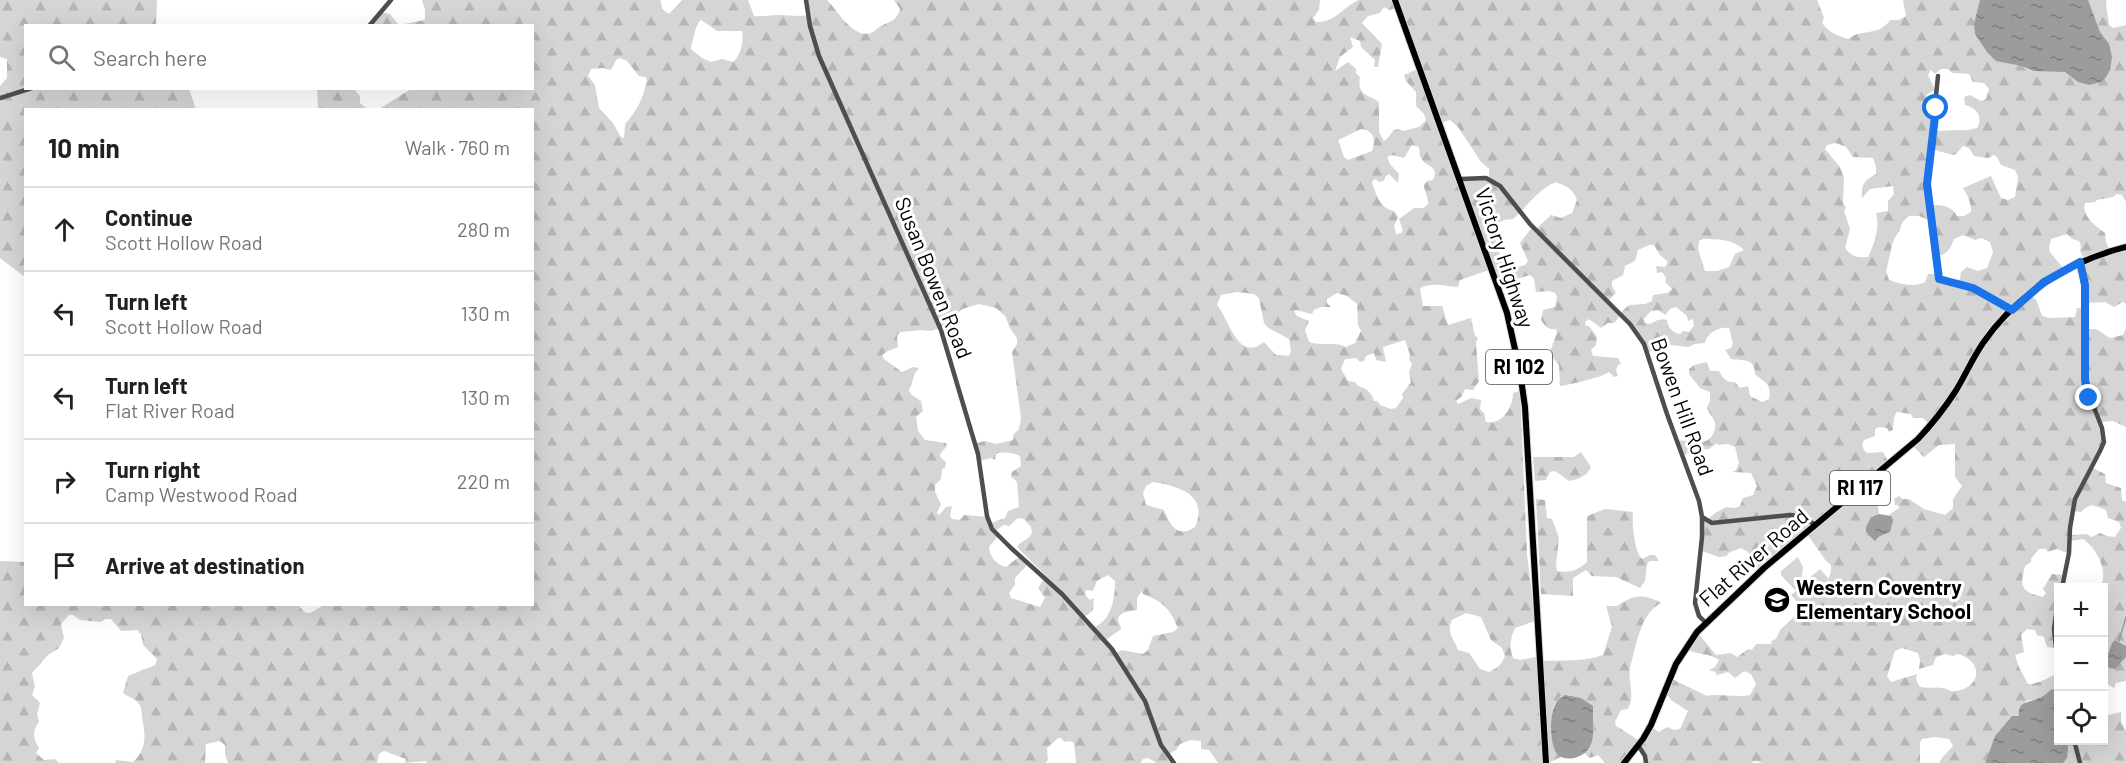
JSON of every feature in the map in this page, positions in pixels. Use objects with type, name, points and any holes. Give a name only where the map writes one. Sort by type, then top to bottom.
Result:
[{"type":"main road","name":"Victory Highway","points":[[1395,0],[1461,179],[1507,313],[1523,386],[1545,763]]},
{"type":"main road","name":"Flat River Road","points":[[1624,763],[1654,720],[1682,652],[1705,622],[1764,568],[1914,442],[1932,424],[1957,390],[1983,343],[2012,310],[2044,282],[2080,262],[2126,247]]},
{"type":"street","points":[[371,24],[392,0]]},
{"type":"street","name":"Susan Bowen Road","points":[[806,0],[810,26],[819,56],[941,330],[978,454],[989,522],[996,534],[1062,594],[1112,649],[1145,701],[1158,738],[1174,763]]},
{"type":"street","points":[[1938,76],[1927,184],[1939,279],[1973,288],[2012,310]]},
{"type":"street","points":[[0,98],[26,90]]},
{"type":"street","name":"Bowen Hill Road","points":[[1461,179],[1481,178],[1494,181],[1500,186],[1527,220],[1630,324],[1647,349],[1667,414],[1697,494],[1702,517],[1701,560],[1695,603],[1699,616],[1705,622]]},
{"type":"street","points":[[2063,583],[2075,499],[2104,442],[2102,428],[2085,384],[2085,297],[2080,262]]},
{"type":"street","points":[[1702,517],[1712,523],[1790,515],[1800,516],[1816,525]]},
{"type":"street","points":[[1638,745],[1645,756],[1646,763]]},
{"type":"street","points":[[2075,745],[2080,763]]},
{"type":"green space","points":[[0,0],[157,0],[156,24],[24,24],[24,90],[189,90],[196,108],[24,108],[24,276],[0,258],[0,86],[7,78],[7,59],[0,57]]},
{"type":"green space","points":[[422,0],[660,0],[663,10],[669,14],[682,0],[748,0],[754,16],[800,16],[808,15],[806,0],[827,0],[846,23],[864,34],[873,32],[896,18],[900,9],[894,0],[1320,0],[1319,10],[1313,18],[1316,22],[1323,22],[1359,0],[1817,0],[1824,18],[1822,23],[1827,29],[1848,39],[1876,31],[1890,20],[1899,20],[1906,16],[1903,0],[2106,0],[2109,25],[2113,28],[2126,25],[2126,202],[2122,195],[2117,194],[2113,197],[2085,203],[2084,207],[2090,220],[2105,233],[2110,251],[2126,247],[2126,304],[2123,302],[2114,307],[2105,302],[2085,303],[2080,262],[2084,259],[2080,251],[2081,246],[2079,241],[2067,234],[2051,239],[2049,248],[2064,270],[2030,294],[2037,301],[2042,316],[2075,317],[2077,308],[2085,308],[2086,329],[2096,329],[2110,338],[2123,335],[2126,328],[2126,427],[2113,421],[2101,422],[2103,444],[2093,468],[2105,474],[2106,483],[2121,488],[2122,500],[2126,502],[2126,646],[2115,640],[2108,652],[2108,583],[2102,583],[2102,565],[2096,553],[2083,539],[2071,541],[2069,554],[2057,549],[2048,552],[2046,549],[2039,549],[2031,562],[2025,566],[2022,579],[2024,587],[2030,593],[2043,597],[2046,593],[2043,589],[2052,574],[2064,575],[2063,583],[2054,583],[2054,648],[2047,647],[2044,637],[2037,635],[2035,630],[2027,629],[2021,635],[2024,652],[2015,655],[2028,684],[2054,676],[2054,692],[2052,690],[2038,699],[2026,701],[2019,716],[2012,717],[1995,736],[1985,763],[1939,763],[1953,746],[1949,739],[1935,737],[1922,739],[1920,763],[1762,763],[1755,761],[1751,763],[1646,763],[1641,747],[1624,763],[1605,763],[1598,755],[1590,758],[1584,753],[1593,738],[1593,706],[1561,696],[1554,707],[1551,728],[1557,753],[1561,757],[1548,763],[1218,763],[1209,750],[1201,749],[1201,741],[1191,740],[1180,744],[1169,754],[1175,763],[1157,763],[1148,758],[1143,759],[1141,763],[1076,763],[1074,743],[1064,742],[1058,738],[1047,748],[1048,760],[1045,763],[427,763],[426,761],[405,763],[406,759],[384,751],[379,754],[377,763],[228,763],[225,745],[220,741],[206,744],[205,763],[115,763],[116,760],[133,762],[140,754],[144,744],[140,706],[136,700],[123,693],[128,676],[155,665],[157,659],[143,645],[141,634],[137,630],[121,631],[111,619],[101,622],[80,620],[69,615],[61,624],[64,638],[59,648],[48,655],[32,673],[35,687],[32,695],[40,703],[37,714],[39,722],[34,732],[39,748],[36,753],[44,760],[55,759],[59,763],[0,763],[0,561],[24,562],[24,606],[300,606],[304,612],[310,613],[322,606],[534,606],[534,108],[381,108],[409,90],[534,90],[534,24],[404,24],[425,20]],"holes":[[[1384,7],[1390,10],[1398,7],[1420,68],[1404,75],[1406,81],[1416,92],[1416,106],[1424,114],[1426,120],[1419,127],[1403,131],[1394,130],[1384,141],[1379,132],[1379,102],[1364,94],[1360,88],[1360,77],[1356,69],[1348,62],[1335,71],[1340,57],[1353,47],[1350,37],[1360,41],[1361,47],[1375,60],[1374,67],[1378,67],[1382,44],[1362,23],[1368,16],[1380,13]],[[701,20],[717,31],[742,31],[743,39],[738,56],[733,62],[722,59],[711,62],[691,49]],[[620,58],[627,61],[639,76],[647,79],[639,103],[625,124],[624,138],[599,108],[595,85],[588,76],[591,69],[611,70],[616,60]],[[1941,69],[1948,69],[1952,73],[1969,74],[1973,82],[1984,83],[1989,89],[1986,99],[1981,101],[1970,95],[1964,97],[1965,105],[1978,113],[1980,120],[1977,128],[1933,131],[1935,111],[1926,95],[1935,90],[1928,75],[1931,70],[1935,74]],[[1450,120],[1458,127],[1481,162],[1489,169],[1489,178],[1461,178],[1441,123]],[[1361,129],[1369,131],[1374,139],[1372,151],[1348,160],[1344,157],[1338,140]],[[1836,143],[1846,147],[1853,157],[1873,158],[1876,167],[1876,174],[1864,183],[1862,198],[1870,189],[1893,186],[1894,194],[1888,201],[1888,211],[1876,213],[1876,235],[1868,257],[1855,256],[1845,248],[1850,229],[1844,211],[1846,207],[1843,204],[1844,178],[1840,167],[1825,149],[1827,145]],[[1412,145],[1419,147],[1421,158],[1435,172],[1433,180],[1427,181],[1424,185],[1428,204],[1424,208],[1414,208],[1399,219],[1403,230],[1396,234],[1394,226],[1398,217],[1394,211],[1382,204],[1372,183],[1376,179],[1379,182],[1384,181],[1389,174],[1398,183],[1399,174],[1387,157],[1392,155],[1404,158]],[[1963,146],[1969,148],[1974,156],[1988,158],[1994,155],[2001,165],[2015,170],[2018,177],[2015,197],[2008,200],[2001,198],[1991,176],[1963,188],[1971,209],[1971,212],[1964,216],[1957,216],[1946,206],[1930,206],[1927,182],[1931,149],[1953,155]],[[1556,182],[1569,188],[1577,200],[1572,213],[1561,218],[1551,215],[1536,229],[1533,226],[1520,243],[1528,261],[1525,265],[1518,267],[1500,255],[1494,225],[1513,219],[1544,189]],[[1909,216],[1919,216],[1931,221],[1936,257],[1945,253],[1954,239],[1963,235],[1975,240],[1981,238],[1990,242],[1993,252],[1987,268],[1978,271],[1967,267],[1961,272],[1959,283],[1939,278],[1938,274],[1928,274],[1925,282],[1916,285],[1889,280],[1886,271],[1891,249],[1903,222]],[[1725,240],[1744,250],[1735,254],[1729,267],[1717,271],[1705,271],[1698,249],[1699,241]],[[1654,245],[1668,262],[1665,267],[1656,266],[1657,273],[1662,272],[1666,278],[1665,282],[1672,289],[1667,293],[1653,295],[1652,301],[1645,304],[1629,305],[1620,313],[1608,301],[1616,293],[1612,281],[1623,275],[1625,266],[1635,261],[1638,250]],[[1492,269],[1499,284],[1530,275],[1534,279],[1536,292],[1549,291],[1555,293],[1557,297],[1555,307],[1543,310],[1541,320],[1547,327],[1556,329],[1557,333],[1551,349],[1552,357],[1559,365],[1560,386],[1609,372],[1614,377],[1618,376],[1616,370],[1621,364],[1618,358],[1593,356],[1591,350],[1596,345],[1597,337],[1589,326],[1586,326],[1585,322],[1589,319],[1601,328],[1608,323],[1614,323],[1621,315],[1648,352],[1658,349],[1662,344],[1688,347],[1705,343],[1714,331],[1729,328],[1733,344],[1731,348],[1725,350],[1731,359],[1750,362],[1755,374],[1768,386],[1770,393],[1769,399],[1762,402],[1750,396],[1748,386],[1740,388],[1735,382],[1725,379],[1719,371],[1710,371],[1707,362],[1694,365],[1689,369],[1689,374],[1700,388],[1710,392],[1707,408],[1715,427],[1713,434],[1706,441],[1677,441],[1683,456],[1692,450],[1709,449],[1717,443],[1718,445],[1728,444],[1735,447],[1739,463],[1736,470],[1732,472],[1751,473],[1757,486],[1753,495],[1743,498],[1740,506],[1726,507],[1707,520],[1702,519],[1702,551],[1719,557],[1727,556],[1728,553],[1741,548],[1748,552],[1752,560],[1751,565],[1759,572],[1807,534],[1831,565],[1826,583],[1801,606],[1795,606],[1797,614],[1780,630],[1776,639],[1771,641],[1772,644],[1756,644],[1752,650],[1748,649],[1737,657],[1731,653],[1716,655],[1697,632],[1686,649],[1719,660],[1715,667],[1709,670],[1717,675],[1728,672],[1735,678],[1744,671],[1751,674],[1756,684],[1750,695],[1707,696],[1670,678],[1665,692],[1671,700],[1688,711],[1680,729],[1674,730],[1667,727],[1659,732],[1651,728],[1640,741],[1616,726],[1615,722],[1621,710],[1628,709],[1630,703],[1630,669],[1640,630],[1648,614],[1661,602],[1638,596],[1617,606],[1606,606],[1612,627],[1603,655],[1572,660],[1541,661],[1540,656],[1520,660],[1513,658],[1511,643],[1515,628],[1535,621],[1527,554],[1520,391],[1513,393],[1509,409],[1497,421],[1486,422],[1484,413],[1480,409],[1481,400],[1471,398],[1458,404],[1456,401],[1465,389],[1473,390],[1479,381],[1476,343],[1478,338],[1475,336],[1471,318],[1448,325],[1442,306],[1423,306],[1420,288],[1425,286],[1458,287],[1460,280]],[[1237,292],[1254,294],[1259,298],[1264,323],[1267,327],[1289,339],[1291,351],[1289,356],[1276,355],[1264,342],[1255,347],[1247,347],[1241,343],[1217,305],[1221,295]],[[1337,293],[1347,296],[1357,304],[1358,325],[1361,331],[1355,343],[1346,347],[1309,342],[1305,330],[1309,321],[1297,316],[1294,311],[1312,314],[1314,310],[1321,307],[1331,307],[1327,299]],[[979,304],[996,308],[1005,316],[1017,338],[1017,344],[1012,352],[1021,418],[1019,429],[1014,434],[1013,440],[996,444],[985,441],[976,443],[980,461],[991,458],[995,460],[996,454],[1002,453],[1020,456],[1021,466],[1012,472],[1011,476],[1017,482],[1019,507],[1008,511],[1005,518],[991,523],[987,517],[964,515],[960,520],[952,519],[950,516],[952,506],[946,507],[939,515],[937,513],[941,504],[935,492],[935,485],[941,479],[942,469],[945,468],[946,462],[940,454],[947,446],[946,443],[925,440],[918,431],[916,417],[923,411],[921,401],[909,391],[919,368],[913,367],[902,372],[882,355],[898,347],[897,336],[900,332],[931,331],[954,327],[958,313],[962,309]],[[1676,307],[1687,316],[1688,321],[1693,319],[1694,326],[1689,332],[1683,331],[1680,334],[1671,329],[1667,320],[1650,324],[1645,323],[1644,319],[1651,311],[1658,310],[1665,315],[1670,309]],[[1405,340],[1410,355],[1411,382],[1396,408],[1391,409],[1374,401],[1366,389],[1355,382],[1348,381],[1341,369],[1345,359],[1356,358],[1360,362],[1364,361],[1366,356],[1374,353],[1376,360],[1386,362],[1383,347]],[[1897,412],[1911,414],[1913,418],[1923,418],[1930,425],[1912,445],[1924,457],[1939,445],[1955,444],[1955,477],[1962,486],[1953,499],[1953,508],[1945,515],[1924,509],[1909,499],[1899,496],[1894,499],[1895,505],[1899,508],[1889,515],[1891,516],[1886,533],[1877,540],[1871,517],[1879,514],[1877,500],[1882,495],[1870,482],[1889,463],[1883,452],[1867,453],[1864,449],[1864,440],[1875,436],[1875,429],[1879,427],[1887,428],[1889,432],[1893,430],[1894,417]],[[1153,482],[1172,486],[1189,494],[1198,507],[1195,527],[1183,532],[1175,529],[1164,510],[1146,505],[1143,493],[1146,486]],[[2092,505],[2106,510],[2108,518],[2119,522],[2121,528],[2115,537],[2100,533],[2091,537],[2087,534],[2071,535],[2073,511],[2081,512]],[[1018,518],[1024,519],[1031,527],[1032,533],[1017,547],[1046,576],[1038,588],[1045,598],[1040,607],[1011,598],[1009,593],[1015,585],[1015,578],[1027,565],[1019,557],[1006,567],[999,564],[994,560],[989,547],[998,536],[995,531],[1004,525],[1009,526]],[[1108,575],[1115,581],[1109,613],[1095,627],[1085,617],[1093,610],[1094,598],[1090,600],[1085,591],[1093,591],[1097,581]],[[1142,591],[1143,594],[1165,606],[1178,628],[1173,632],[1153,636],[1148,650],[1143,654],[1122,650],[1116,653],[1106,640],[1121,629],[1118,618],[1125,612],[1137,610],[1137,598]],[[1466,613],[1481,617],[1491,640],[1502,648],[1505,656],[1499,666],[1489,672],[1480,669],[1469,653],[1458,650],[1450,632],[1452,620]],[[1902,648],[1918,653],[1919,669],[1933,665],[1936,657],[1945,654],[1953,656],[1958,654],[1967,658],[1976,668],[1974,680],[1964,689],[1954,691],[1919,686],[1916,679],[1917,674],[1891,682],[1887,676],[1895,651]]]},
{"type":"green space","points":[[382,12],[390,14],[398,24],[370,24]]},
{"type":"green space","points":[[317,90],[355,90],[360,96],[360,103],[366,108],[318,108]]},
{"type":"green space","points":[[1581,452],[1591,467],[1582,477],[1569,481],[1555,471],[1550,472],[1546,480],[1535,481],[1533,457],[1574,457]]},
{"type":"green space","points":[[1536,499],[1545,500],[1547,518],[1552,519],[1559,538],[1557,571],[1573,571],[1587,562],[1587,516],[1605,509],[1633,512],[1634,537],[1639,555],[1642,559],[1655,555],[1659,561],[1650,561],[1647,564],[1645,581],[1640,588],[1616,577],[1592,576],[1586,570],[1573,578],[1573,596],[1541,594]]},
{"type":"green space","points":[[1798,557],[1803,567],[1801,585],[1820,569],[1828,578],[1825,585],[1801,606],[1791,595],[1796,591],[1781,575],[1781,571]]},
{"type":"green space","points":[[2108,657],[2126,657],[2126,681],[2116,683],[2114,688],[2108,684]]},
{"type":"green space","points":[[2121,712],[2121,721],[2126,731],[2126,763],[2063,763],[2069,745],[2108,745],[2108,715]]},
{"type":"water","points":[[1980,0],[2088,0],[2100,32],[2109,44],[2112,57],[2110,70],[2106,77],[2101,82],[2089,85],[2078,82],[2065,72],[2034,71],[1996,61],[1975,34],[1974,24]]},
{"type":"water","points":[[1879,514],[1891,516],[1893,521],[1890,532],[1875,541],[1866,532],[1866,527],[1871,517]]},
{"type":"water","points":[[2115,640],[2126,646],[2126,657],[2115,669],[2108,666],[2108,653]]},
{"type":"water","points":[[2052,689],[2054,690],[2054,745],[2069,745],[2067,758],[2063,763],[1985,763],[1995,736],[2012,716],[2019,716],[2022,705],[2041,697]]},
{"type":"water","points":[[1565,695],[1581,698],[1593,706],[1594,730],[1591,744],[1582,755],[1572,758],[1563,758],[1557,754],[1551,731],[1555,704]]},
{"type":"waterway","points":[[2119,641],[2126,617]]},
{"type":"place","name":"Western Coventry Elementary School","points":[[1777,600]]},
{"type":"route","points":[[1936,108],[1927,184],[1939,279],[1973,288],[2012,310],[2044,282],[2080,262],[2085,285],[2085,380],[2089,398]]}]
